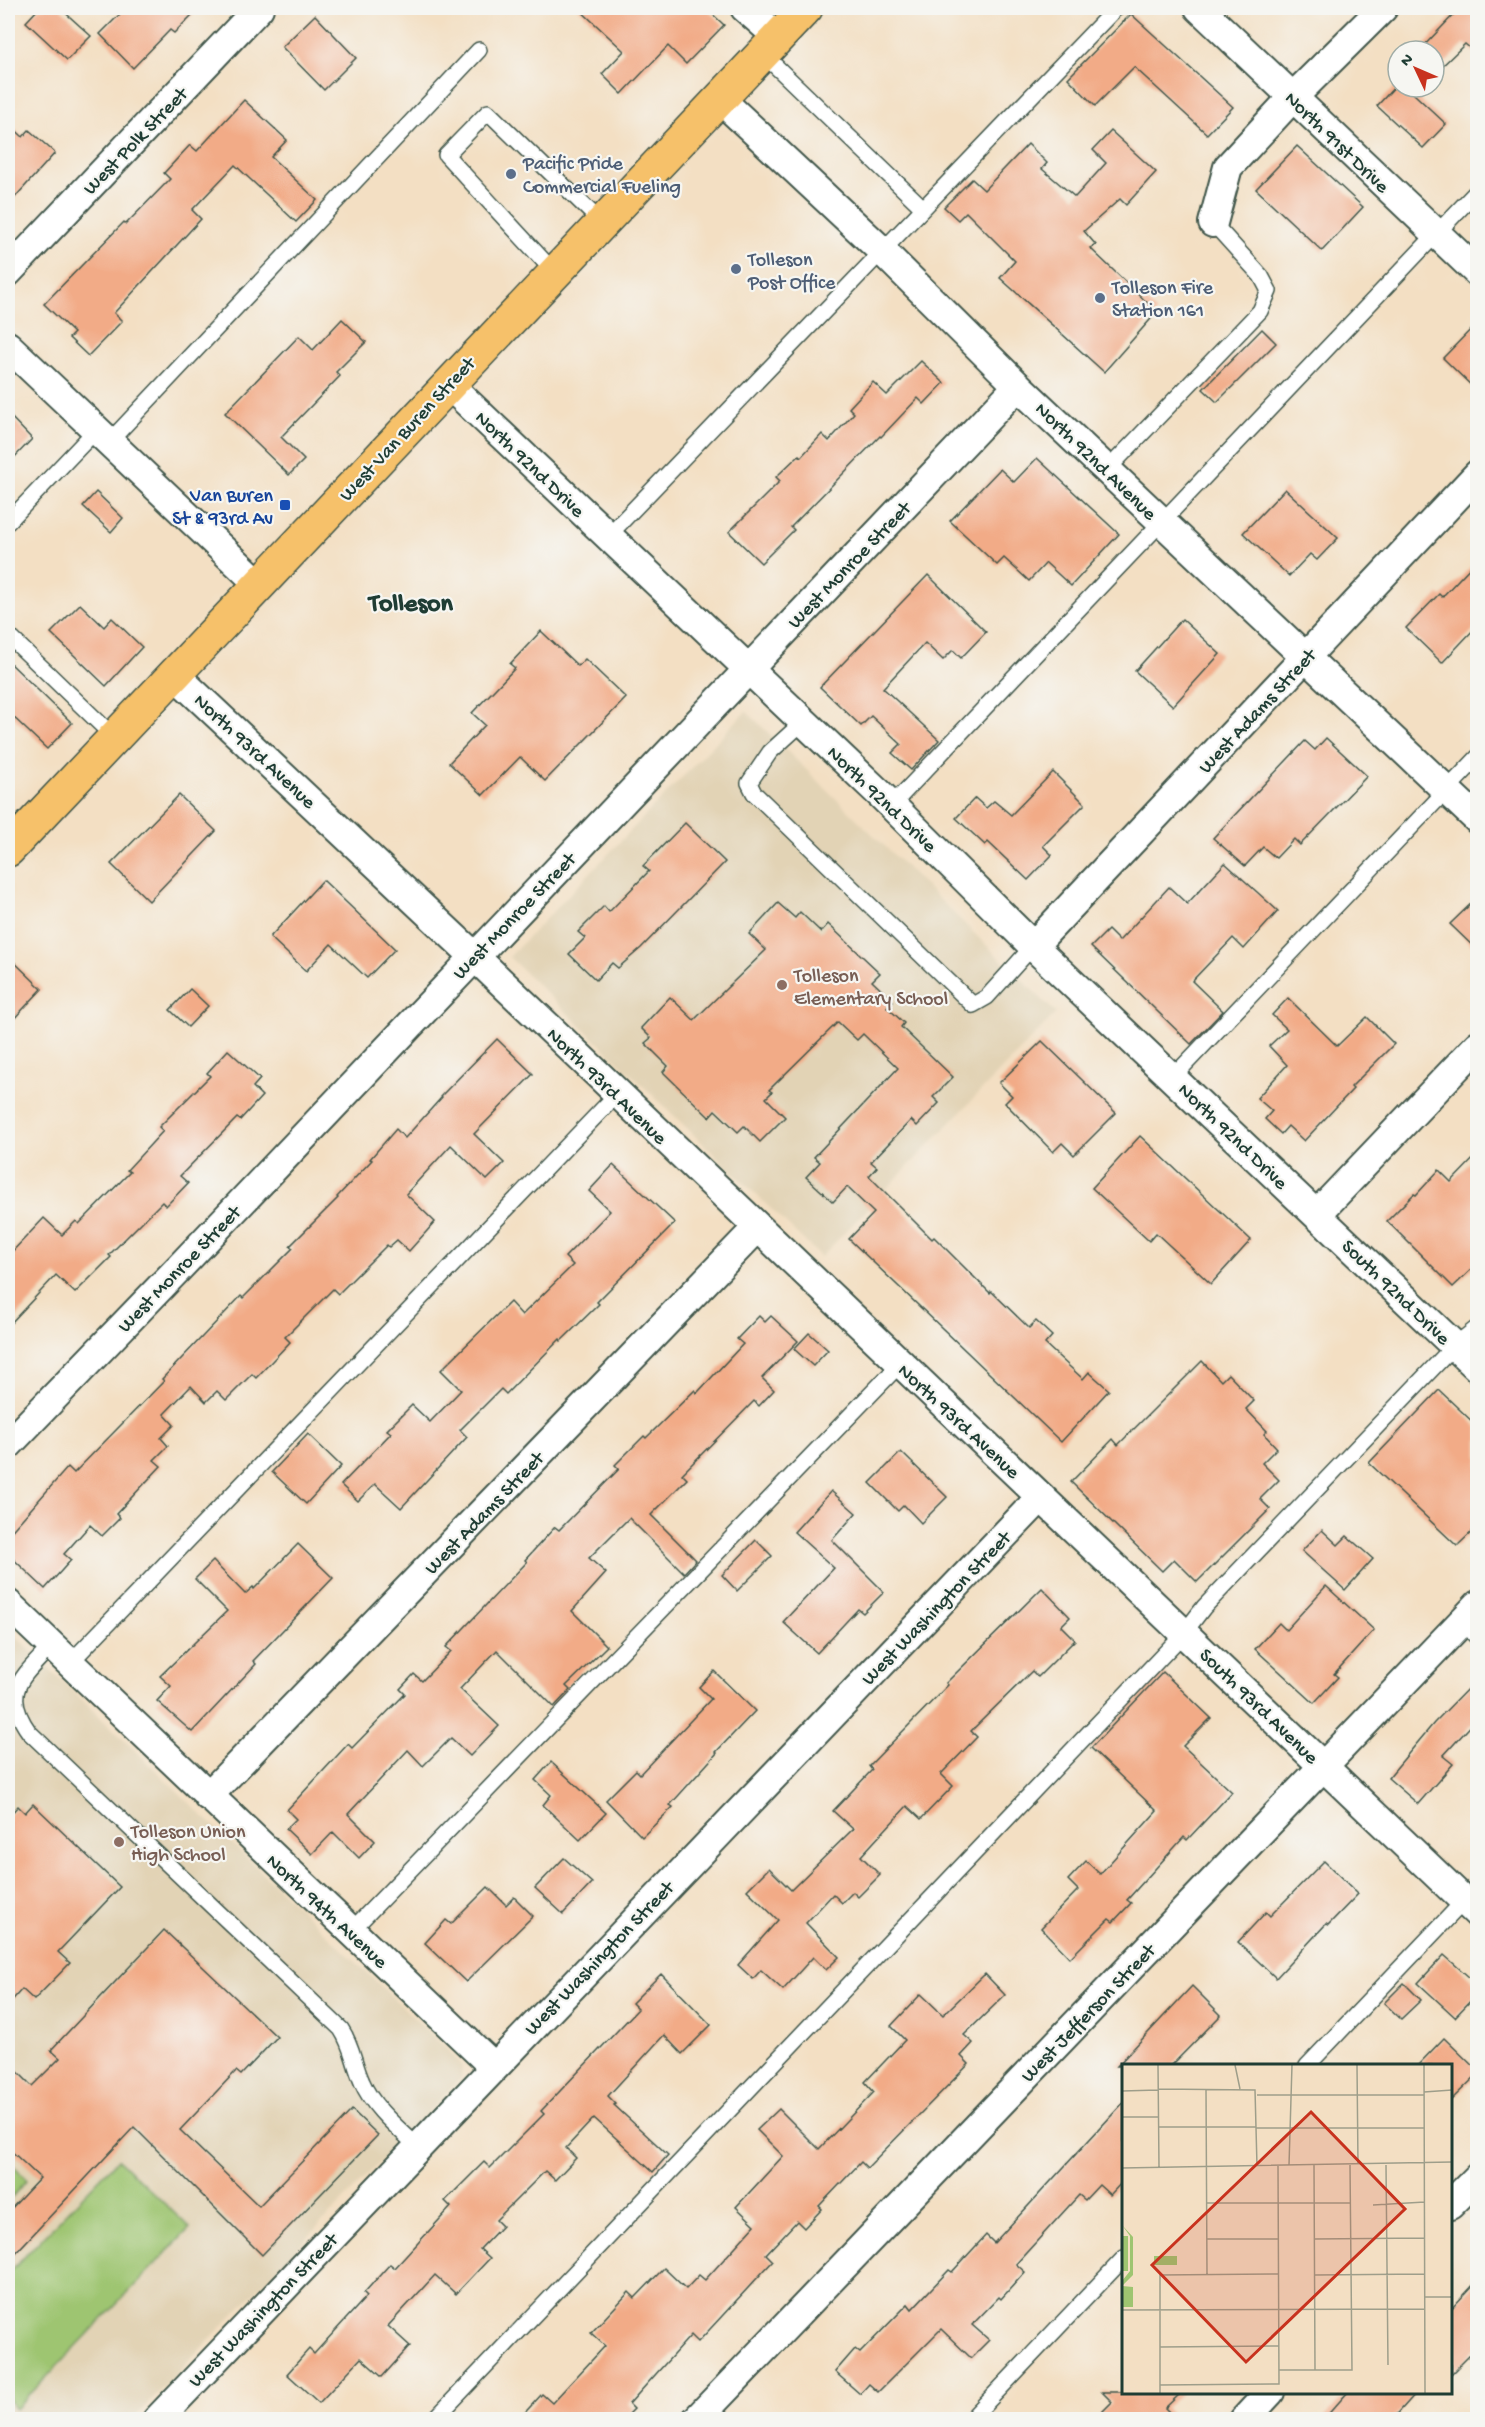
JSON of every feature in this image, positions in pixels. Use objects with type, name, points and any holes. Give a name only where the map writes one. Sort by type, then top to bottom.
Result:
[{"type":"main road","name":"West Van Buren Street","points":[[9,844],[114,737],[806,8]]},
{"type":"street","name":"West Polk Street","points":[[8,272],[259,8]]},
{"type":"street","points":[[745,8],[770,45]]},
{"type":"street","name":"North 91st Drive","points":[[1199,8],[1478,273]]},
{"type":"street","points":[[1213,223],[1227,167],[1293,97],[1383,8]]},
{"type":"street","name":"North 92nd Avenue","points":[[719,98],[882,250],[1018,386],[1307,656],[1478,820]]},
{"type":"street","points":[[8,346],[259,584]]},
{"type":"street","name":"North 92nd Drive","points":[[448,384],[804,722],[1033,946],[1317,1214]]},
{"type":"street","name":"West Monroe Street","points":[[8,1445],[1018,386]]},
{"type":"street","name":"West Adams Street","points":[[1033,946],[1478,474]]},
{"type":"street","name":"North 93rd Avenue","points":[[174,674],[474,956],[1041,1497]]},
{"type":"street","points":[[1317,1214],[1478,1045]]},
{"type":"street","name":"South 92nd Drive","points":[[1317,1214],[1478,1368]]},
{"type":"street","name":"West Adams Street","points":[[208,1796],[757,1228]]},
{"type":"street","name":"South 93rd Avenue","points":[[1041,1497],[1471,1908]]},
{"type":"street","name":"West Washington Street","points":[[156,2420],[1041,1497]]},
{"type":"street","name":"North 94th Avenue","points":[[8,1604],[493,2066]]},
{"type":"street","name":"West Jefferson Street","points":[[696,2420],[1323,1766],[1472,1622]]},
{"type":"street","points":[[1452,2203],[1478,2177]]},
{"type":"street","points":[[1244,2420],[1268,2394]]},
{"type":"lane","points":[[608,536],[1116,8]]},
{"type":"lane","points":[[770,45],[923,208]]},
{"type":"lane","points":[[8,522],[102,436],[479,50]]},
{"type":"lane","points":[[554,272],[446,155],[488,112],[601,222]]},
{"type":"lane","points":[[891,806],[1478,190]]},
{"type":"lane","points":[[1107,470],[1260,311],[1265,302],[1269,291],[1261,276],[1213,223]]},
{"type":"lane","points":[[8,635],[114,737]]},
{"type":"lane","points":[[804,722],[770,752],[749,783],[754,793],[973,1005],[987,997],[1033,946]]},
{"type":"lane","points":[[1173,1077],[1478,757]]},
{"type":"lane","points":[[417,2146],[374,2103],[362,2083],[351,2044],[341,2029],[28,1732],[18,1718],[13,1701],[18,1685],[60,1655],[617,1094]]},
{"type":"lane","points":[[434,2420],[1184,1633],[1204,1607],[1454,1346],[1478,1327]]},
{"type":"lane","points":[[351,1931],[900,1364]]},
{"type":"lane","points":[[1309,2064],[1471,1908]]},
{"type":"lane","points":[[970,2420],[1122,2260]]},
{"type":"shaded area","name":"Tolleson Elementary School","points":[[746,711],[1056,1013],[821,1257],[509,957]]},
{"type":"shaded area","name":"Tolleson Union High School","points":[[8,1629],[452,2054],[462,2067],[461,2078],[133,2419],[8,2419]]},
{"type":"green space","points":[[118,2159],[190,2228],[16,2409],[8,2400],[8,2274]]},
{"type":"green space","points":[[8,2161],[27,2180],[8,2201]]},
{"type":"building","points":[[39,8],[60,8],[91,36],[67,60],[26,22]]},
{"type":"building","points":[[126,8],[199,8],[174,33],[170,30],[133,68],[100,34]]},
{"type":"building","points":[[578,8],[706,8],[724,25],[686,64],[668,46],[622,94],[602,74],[624,51]]},
{"type":"building","points":[[1460,8],[1478,8],[1478,55],[1465,44],[1446,62],[1446,39],[1430,39]]},
{"type":"building","points":[[1131,14],[1233,107],[1207,134],[1134,67],[1095,106],[1068,78]]},
{"type":"building","points":[[315,15],[356,58],[324,90],[282,47]]},
{"type":"building","points":[[1386,96],[1386,99],[1419,99],[1446,124],[1423,148],[1377,106]]},
{"type":"building","points":[[244,100],[287,140],[271,157],[317,200],[296,222],[235,165],[192,210],[201,219],[114,313],[122,321],[88,356],[69,338],[74,333],[44,304],[124,222],[126,224],[170,179],[164,173],[190,145],[197,151]]},
{"type":"building","points":[[8,123],[23,137],[29,130],[55,153],[8,205]]},
{"type":"building","points":[[1111,131],[1156,172],[1126,205],[1120,199],[1084,231],[1096,245],[1090,248],[1157,312],[1104,372],[1000,278],[1015,261],[966,212],[958,220],[944,207],[972,179],[984,190],[1028,144],[1047,163],[1042,169],[1075,197],[1106,163],[1093,150]]},
{"type":"building","points":[[1297,146],[1363,207],[1322,251],[1256,189]]},
{"type":"building","points":[[342,319],[366,342],[336,372],[340,376],[281,437],[304,460],[289,475],[225,413],[299,336],[313,350]]},
{"type":"building","points":[[1478,322],[1478,392],[1443,358]]},
{"type":"building","points":[[1262,329],[1276,343],[1217,402],[1203,389]]},
{"type":"building","points":[[921,361],[944,383],[924,404],[918,398],[791,527],[794,530],[761,563],[729,532],[780,481],[776,477],[799,455],[801,457],[822,434],[829,441],[854,413],[849,408],[873,382],[887,395]]},
{"type":"building","points":[[8,414],[32,439],[8,464]]},
{"type":"building","points":[[1037,458],[1119,534],[1071,586],[1046,563],[1029,581],[1004,558],[997,565],[950,521],[1000,469],[1014,482]]},
{"type":"building","points":[[1285,489],[1338,538],[1317,560],[1310,554],[1289,576],[1243,533]]},
{"type":"building","points":[[96,492],[123,518],[111,532],[83,506]]},
{"type":"building","points":[[1478,559],[1478,625],[1442,663],[1406,628],[1439,594],[1442,597]]},
{"type":"building","points":[[928,575],[986,632],[961,658],[953,650],[943,660],[925,643],[883,688],[939,740],[911,770],[892,753],[901,744],[871,716],[861,726],[820,687]]},
{"type":"building","points":[[80,604],[104,627],[112,618],[142,647],[106,686],[51,633]]},
{"type":"building","points":[[1182,619],[1220,654],[1173,706],[1135,671]]},
{"type":"building","points":[[541,631],[578,666],[585,659],[626,698],[545,781],[520,757],[483,795],[449,763],[485,725],[472,713],[515,668],[510,664]]},
{"type":"building","points":[[8,661],[72,723],[47,749],[8,712]]},
{"type":"building","points":[[1326,738],[1367,776],[1300,845],[1294,839],[1276,858],[1263,847],[1245,866],[1213,838],[1305,741],[1315,750]]},
{"type":"building","points":[[1053,772],[1085,804],[1043,846],[1052,855],[1028,880],[988,842],[985,845],[956,818],[975,798],[986,808],[994,801],[1011,815]]},
{"type":"building","points":[[179,795],[216,831],[149,901],[111,864]]},
{"type":"building","points":[[685,823],[725,862],[641,948],[618,968],[612,963],[596,980],[569,954],[585,938],[578,932],[604,906],[609,912],[649,871],[643,866]]},
{"type":"building","points":[[1225,863],[1278,911],[1244,949],[1233,938],[1192,981],[1223,1011],[1191,1044],[1091,947],[1108,930],[1119,941],[1169,887],[1187,904]]},
{"type":"building","points":[[323,880],[395,949],[367,978],[331,944],[306,971],[270,937]]},
{"type":"building","points":[[1478,897],[1478,951],[1450,924]]},
{"type":"building","points":[[778,903],[795,918],[800,912],[821,932],[828,924],[880,973],[872,981],[893,1001],[887,1007],[904,1023],[901,1027],[953,1077],[933,1097],[939,1103],[917,1126],[911,1120],[871,1162],[877,1167],[869,1176],[932,1239],[934,1237],[1029,1328],[1036,1321],[1052,1336],[1045,1344],[1083,1379],[1089,1372],[1109,1390],[1061,1442],[849,1239],[874,1213],[847,1187],[833,1202],[806,1177],[820,1162],[814,1157],[898,1068],[863,1034],[857,1040],[838,1022],[769,1090],[772,1092],[766,1098],[785,1117],[760,1142],[744,1126],[738,1132],[715,1110],[709,1117],[663,1072],[668,1066],[645,1043],[651,1038],[641,1028],[670,997],[694,1020],[766,950],[749,934]]},
{"type":"building","points":[[8,956],[42,989],[8,1025]]},
{"type":"building","points":[[190,989],[208,1006],[188,1027],[170,1010]]},
{"type":"building","points":[[1288,998],[1337,1046],[1367,1017],[1394,1044],[1351,1087],[1353,1089],[1304,1141],[1288,1126],[1281,1134],[1265,1119],[1272,1111],[1257,1098],[1287,1065],[1269,1046],[1287,1029],[1272,1015]]},
{"type":"building","points":[[497,1039],[533,1074],[474,1134],[504,1163],[487,1180],[451,1145],[406,1194],[435,1222],[409,1251],[397,1240],[389,1247],[387,1245],[338,1294],[333,1289],[285,1337],[290,1342],[256,1378],[252,1374],[226,1400],[217,1391],[206,1402],[191,1386],[164,1414],[174,1425],[161,1438],[168,1446],[154,1460],[161,1466],[116,1514],[120,1518],[102,1536],[90,1525],[64,1554],[71,1560],[45,1589],[8,1554],[8,1535],[68,1467],[74,1473],[164,1381],[162,1379],[241,1296],[243,1298],[293,1248],[290,1246],[338,1198],[396,1129],[405,1138],[441,1096]]},
{"type":"building","points":[[1042,1041],[1116,1113],[1074,1155],[1062,1143],[1053,1152],[1005,1103],[1012,1096],[999,1083]]},
{"type":"building","points":[[228,1050],[260,1079],[253,1087],[262,1096],[240,1120],[237,1118],[180,1176],[188,1183],[166,1206],[162,1202],[75,1293],[56,1275],[8,1326],[8,1256],[44,1218],[62,1235],[76,1221],[79,1224],[130,1172],[127,1170],[163,1131],[159,1127],[210,1076],[207,1073]]},
{"type":"building","points":[[1140,1136],[1251,1240],[1211,1284],[1156,1233],[1149,1241],[1092,1188]]},
{"type":"building","points":[[1478,1154],[1478,1263],[1453,1287],[1387,1221],[1439,1170],[1451,1182]]},
{"type":"building","points":[[613,1165],[675,1223],[597,1302],[599,1304],[561,1341],[560,1339],[506,1394],[501,1389],[460,1430],[467,1437],[401,1508],[375,1484],[358,1501],[341,1485],[391,1433],[387,1430],[412,1405],[430,1422],[461,1390],[441,1370],[510,1302],[522,1315],[573,1265],[565,1257],[610,1211],[589,1191]]},
{"type":"building","points":[[759,1316],[765,1322],[771,1316],[798,1341],[762,1378],[774,1390],[759,1406],[754,1401],[682,1474],[687,1479],[651,1515],[696,1560],[684,1573],[629,1518],[589,1558],[606,1573],[572,1611],[607,1646],[566,1686],[570,1690],[554,1707],[497,1650],[460,1689],[499,1726],[470,1756],[451,1738],[423,1766],[408,1750],[348,1814],[375,1841],[359,1858],[333,1832],[312,1854],[286,1829],[296,1819],[287,1810],[348,1744],[352,1748],[405,1694],[400,1689],[414,1674],[422,1681],[451,1651],[446,1647],[527,1562],[525,1560],[555,1527],[559,1530],[619,1469],[615,1465],[644,1436],[646,1438],[695,1390],[697,1393],[743,1344],[737,1339]]},
{"type":"building","points":[[809,1333],[828,1350],[813,1366],[794,1349]]},
{"type":"building","points":[[1202,1361],[1221,1381],[1228,1374],[1254,1401],[1246,1409],[1267,1431],[1264,1434],[1277,1448],[1262,1463],[1279,1480],[1260,1499],[1270,1509],[1197,1582],[1174,1559],[1162,1571],[1071,1482],[1113,1439],[1118,1445]]},
{"type":"building","points":[[1439,1390],[1478,1427],[1478,1526],[1457,1546],[1369,1463]]},
{"type":"building","points":[[308,1434],[341,1466],[306,1504],[272,1472]]},
{"type":"building","points":[[901,1452],[947,1497],[921,1523],[904,1505],[898,1511],[870,1483]]},
{"type":"building","points":[[831,1491],[856,1513],[832,1540],[884,1592],[863,1613],[858,1609],[817,1653],[783,1622],[834,1568],[794,1532]]},
{"type":"building","points":[[1322,1530],[1338,1545],[1347,1536],[1373,1559],[1345,1590],[1302,1551]]},
{"type":"building","points":[[756,1540],[772,1556],[737,1591],[722,1575]]},
{"type":"building","points":[[298,1544],[333,1578],[253,1661],[256,1664],[192,1732],[157,1701],[171,1686],[160,1676],[227,1611],[195,1579],[213,1561],[245,1594],[253,1587],[254,1589]]},
{"type":"building","points":[[1326,1586],[1374,1630],[1334,1674],[1338,1677],[1314,1703],[1255,1649],[1279,1623],[1286,1630]]},
{"type":"building","points":[[1042,1588],[1070,1617],[1061,1626],[1075,1640],[1038,1677],[1032,1671],[971,1731],[977,1737],[941,1774],[953,1786],[921,1819],[907,1806],[861,1856],[880,1875],[858,1897],[853,1892],[842,1903],[833,1894],[806,1923],[839,1957],[826,1970],[813,1957],[783,1990],[761,1970],[753,1979],[738,1965],[778,1920],[747,1890],[769,1868],[791,1890],[853,1829],[833,1811],[872,1770],[869,1766],[948,1685],[946,1683]]},
{"type":"building","points":[[714,1671],[755,1711],[670,1805],[673,1807],[642,1837],[606,1800],[636,1770],[640,1774],[711,1699],[699,1687]]},
{"type":"building","points":[[1163,1672],[1211,1718],[1183,1746],[1232,1792],[1187,1840],[1184,1837],[1127,1900],[1131,1903],[1113,1922],[1109,1919],[1070,1958],[1041,1928],[1078,1890],[1068,1880],[1086,1861],[1100,1874],[1157,1811],[1091,1748]]},
{"type":"building","points":[[1478,1678],[1478,1718],[1443,1756],[1453,1764],[1418,1804],[1388,1778],[1434,1723]]},
{"type":"building","points":[[551,1762],[606,1813],[580,1840],[543,1805],[551,1795],[535,1780]]},
{"type":"building","points":[[33,1804],[120,1887],[58,1952],[70,1963],[34,2000],[22,1989],[8,2005],[8,1817],[18,1806],[25,1813]]},
{"type":"building","points":[[564,1858],[592,1883],[563,1914],[535,1888]]},
{"type":"building","points":[[1324,1861],[1358,1894],[1328,1925],[1326,1924],[1276,1978],[1238,1942],[1266,1912],[1270,1916]]},
{"type":"building","points":[[488,1887],[506,1905],[514,1897],[533,1916],[466,1982],[425,1943],[446,1920],[451,1924]]},
{"type":"building","points":[[164,1930],[277,2037],[241,2075],[236,2071],[180,2130],[259,2206],[352,2110],[378,2135],[262,2255],[134,2127],[8,2261],[8,2212],[40,2178],[8,2148],[8,2062],[32,2086],[60,2058],[51,2050]]},
{"type":"building","points":[[1444,1955],[1478,1985],[1478,1993],[1455,2017],[1418,1983]]},
{"type":"building","points":[[661,1974],[711,2025],[682,2054],[664,2035],[608,2096],[616,2104],[614,2105],[668,2155],[653,2172],[594,2118],[566,2148],[576,2158],[555,2180],[545,2171],[496,2220],[502,2226],[480,2249],[490,2258],[456,2294],[435,2275],[388,2326],[410,2346],[382,2377],[361,2358],[319,2403],[287,2374],[309,2349],[314,2354],[367,2296],[364,2293],[390,2264],[395,2268],[451,2207],[445,2201],[484,2162],[490,2168],[544,2114],[541,2111],[638,2009],[632,2003]]},
{"type":"building","points":[[985,1974],[1005,1995],[964,2035],[973,2043],[961,2056],[969,2064],[867,2168],[861,2162],[819,2206],[822,2209],[804,2228],[797,2221],[766,2254],[773,2261],[698,2342],[691,2335],[629,2404],[634,2409],[623,2420],[518,2420],[542,2394],[552,2403],[605,2346],[591,2333],[629,2292],[635,2298],[664,2268],[686,2289],[699,2275],[705,2280],[755,2225],[736,2207],[783,2156],[757,2130],[779,2109],[819,2149],[874,2092],[865,2082],[905,2040],[891,2026],[921,1994],[943,2015]]},
{"type":"building","points":[[1404,1983],[1421,2000],[1401,2019],[1384,2003]]},
{"type":"building","points":[[1192,1986],[1221,2015],[1173,2064],[1122,2064],[1122,2066],[1117,2066]]},
{"type":"building","points":[[1444,2038],[1478,2071],[1478,2074],[1452,2099],[1452,2064],[1419,2064]]},
{"type":"building","points":[[1122,2104],[1122,2182],[1110,2195],[1099,2185],[1085,2200],[1079,2195],[1016,2264],[1025,2272],[1001,2299],[999,2297],[972,2325],[989,2340],[971,2358],[941,2329],[878,2392],[869,2384],[860,2394],[835,2372],[855,2349],[860,2353],[908,2304],[912,2309],[949,2270],[952,2272],[986,2235],[994,2243]]},
{"type":"building","points":[[1478,2280],[1478,2347],[1452,2373],[1452,2308]]},
{"type":"building","points":[[1102,2392],[1180,2394],[1165,2408],[1177,2420],[1094,2420],[1112,2402]]},
{"type":"building","points":[[1346,2394],[1415,2394],[1392,2420],[1323,2420]]},
{"type":"place","name":"Pacific Pride Commercial Fueling","points":[[511,174]]},
{"type":"place","name":"Tolleson Post Office","points":[[736,269]]},
{"type":"place","name":"Tolleson Fire Station 161","points":[[1100,298]]},
{"type":"place","name":"Van Buren St & 93rd Av","points":[[285,505]]},
{"type":"place","name":"Tolleson Elementary School","points":[[782,985]]},
{"type":"place","name":"Tolleson Union High School","points":[[119,1842]]},
{"type":"district","name":"Tolleson","points":[[411,601]]}]
